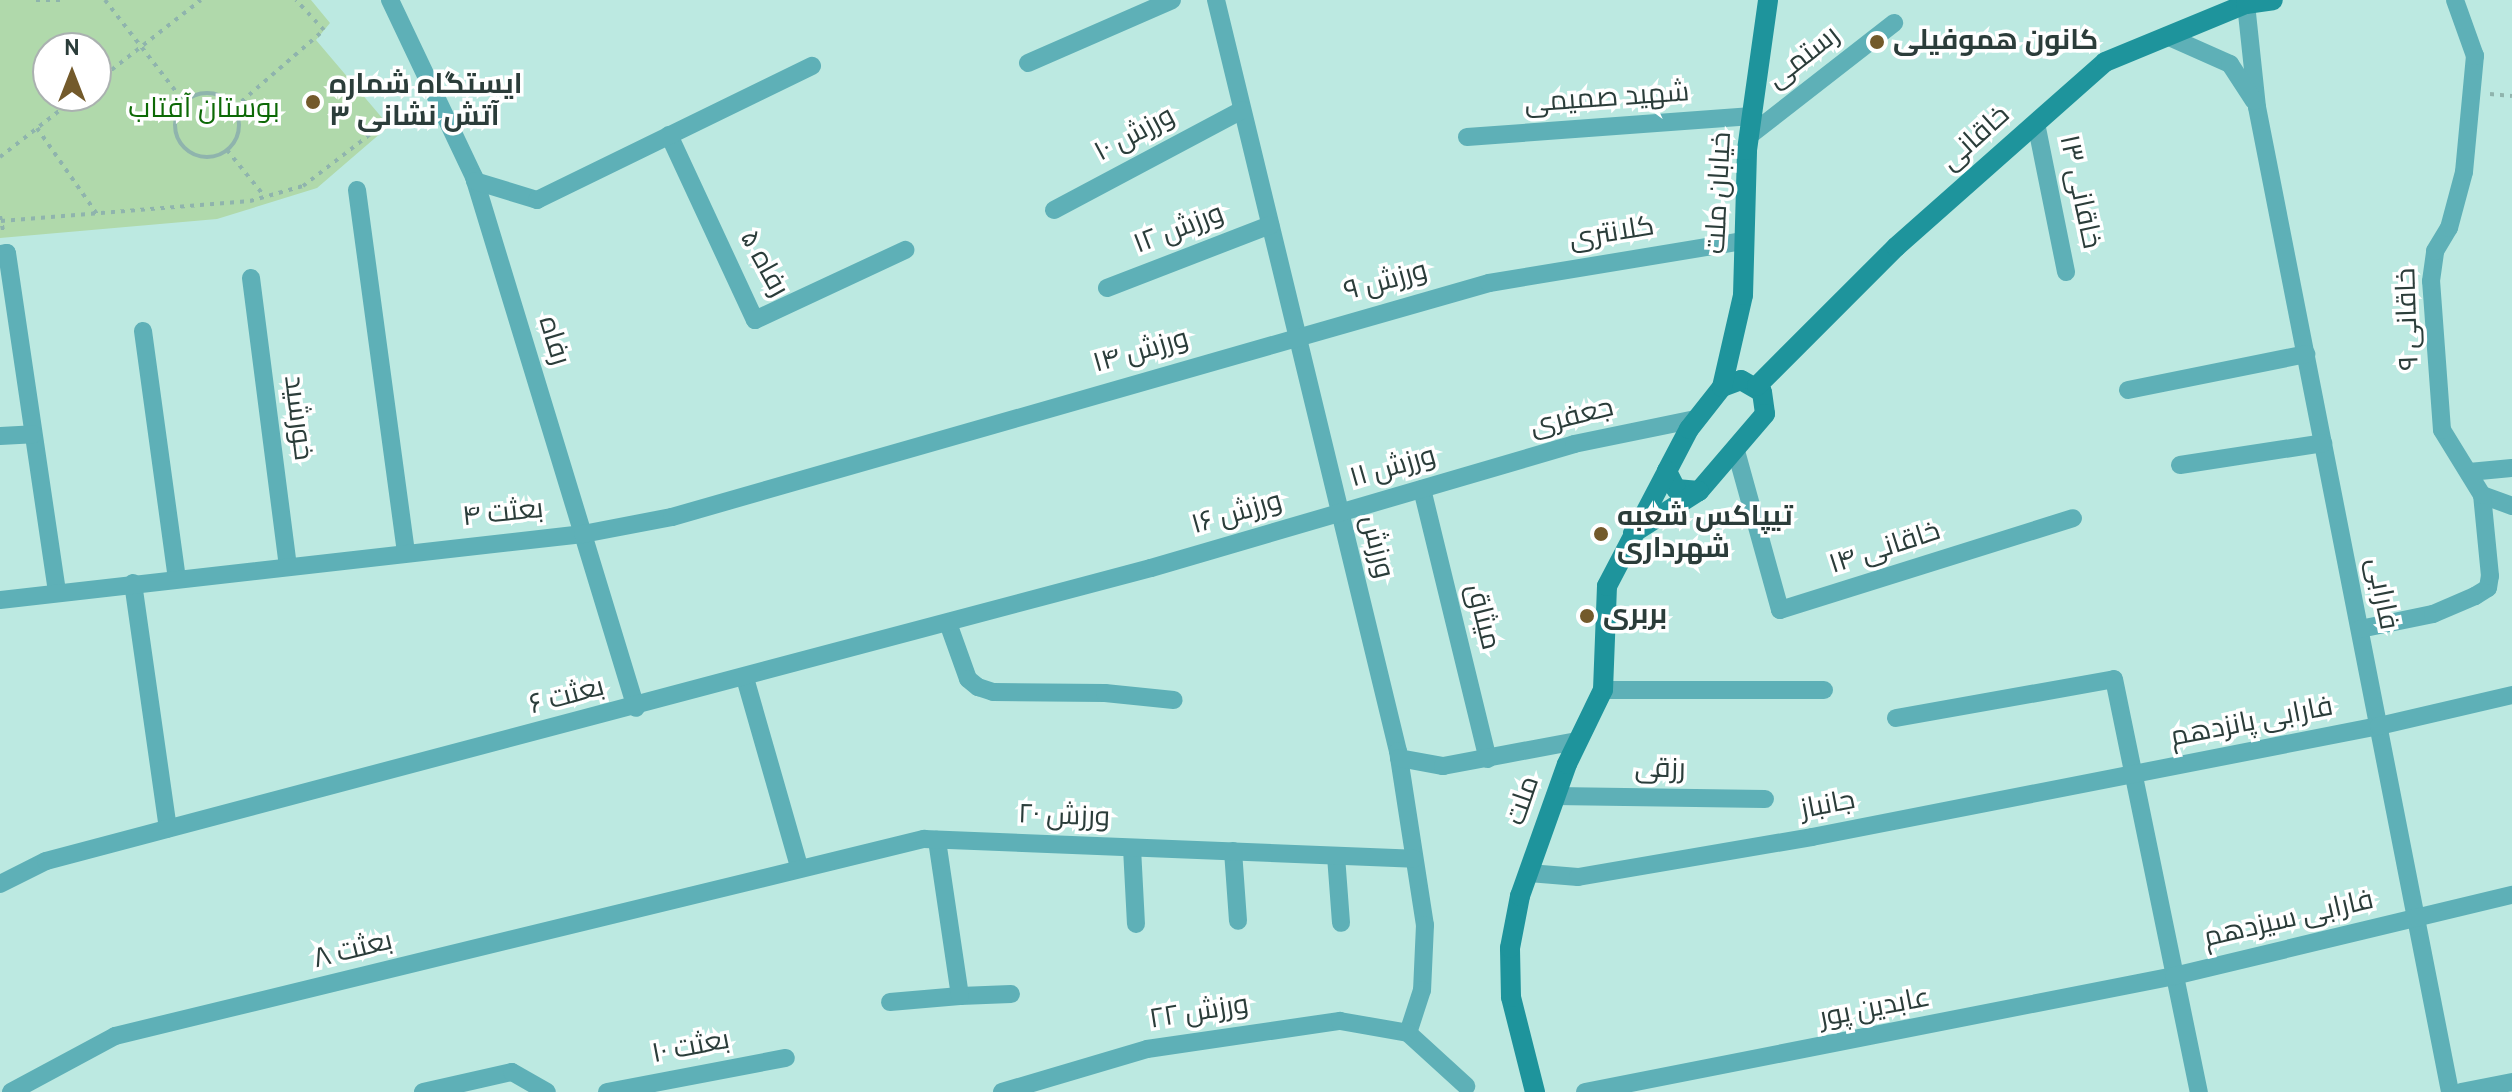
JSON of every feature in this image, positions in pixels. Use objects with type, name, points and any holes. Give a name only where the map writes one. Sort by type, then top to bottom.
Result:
[{"type":"main road","name":"خیابان ملت","points":[[1722,387],[1743,295],[1751,126],[1768,0]]},
{"type":"main road","name":"خاقانی","points":[[1757,386],[1896,247],[2105,62],[2167,36],[2217,8],[2273,0]]},
{"type":"main road","points":[[1630,536],[1699,491],[1765,414],[1765,400],[1757,386],[1741,380],[1722,387]]},
{"type":"main road","name":"ملت","points":[[1535,1092],[1511,997],[1510,948],[1529,873],[1577,741],[1603,690],[1607,586],[1630,536],[1696,419],[1722,387]]},
{"type":"main road","points":[[1667,471],[1676,489],[1699,491]]},
{"type":"street","points":[[391,4],[411,0]]},
{"type":"street","points":[[1028,63],[1172,0]]},
{"type":"street","name":"ورزش","points":[[1216,0],[1399,758],[1425,925],[1422,990],[1408,1033]]},
{"type":"street","name":"خاقانی ٩","points":[[2360,629],[2433,614],[2488,588],[2482,495],[2442,430],[2431,281],[2435,251],[2449,228],[2464,172],[2475,56],[2455,0]]},
{"type":"street","name":"رفاه","points":[[391,4],[475,181],[636,708]]},
{"type":"street","name":"فارابی","points":[[2246,4],[2257,107],[2450,1092]]},
{"type":"street","name":"رستمی","points":[[1751,126],[1894,23]]},
{"type":"street","name":"فارابی","points":[[2167,36],[2230,64],[2257,107]]},
{"type":"street","points":[[475,181],[537,200],[812,66]]},
{"type":"street","name":"ورزش ۱۰","points":[[1054,210],[1242,110]]},
{"type":"street","name":"خاقانی ۱۳","points":[[2036,123],[2066,272]]},
{"type":"street","name":"شهید صمیمی","points":[[1467,137],[1751,126]]},
{"type":"street","name":"رفاه ۵","points":[[669,135],[755,320],[905,250]]},
{"type":"street","points":[[357,190],[406,553]]},
{"type":"street","name":"ورزش ۱۲","points":[[1107,288],[1270,225]]},
{"type":"street","name":"کلانتری","points":[[1489,283],[1744,241]]},
{"type":"street","points":[[3,254],[57,591]]},
{"type":"street","name":"خورشید","points":[[251,278],[288,566]]},
{"type":"street","name":"ورزش ۹","points":[[1297,335],[1489,283]]},
{"type":"street","points":[[143,331],[177,578]]},
{"type":"street","name":"ورزش ۱۴","points":[[999,422],[1297,335]]},
{"type":"street","points":[[2128,390],[2306,354]]},
{"type":"street","name":"جعفری","points":[[1462,477],[1574,444],[1696,419]]},
{"type":"street","name":"بعثت ۴","points":[[0,600],[57,591],[583,534],[672,517],[999,422]]},
{"type":"street","points":[[0,436],[33,434]]},
{"type":"street","points":[[2180,465],[2323,443]]},
{"type":"street","name":"خاقانی ۱۴","points":[[1736,451],[1780,610],[2073,518]]},
{"type":"street","points":[[2469,472],[2512,468]]},
{"type":"street","name":"ورزش ۱۱","points":[[1339,513],[1462,477]]},
{"type":"street","name":"میثاق","points":[[1422,489],[1488,759]]},
{"type":"street","points":[[2482,495],[2512,506]]},
{"type":"street","name":"ورزش ۱۶","points":[[1151,568],[1339,513]]},
{"type":"street","name":"بعثت ۶","points":[[0,884],[46,861],[636,708],[1151,568]]},
{"type":"street","points":[[133,583],[168,829]]},
{"type":"street","points":[[948,623],[968,679],[978,687],[1174,700]]},
{"type":"street","points":[[745,678],[799,866]]},
{"type":"street","points":[[1896,718],[2114,679],[2199,1092]]},
{"type":"street","points":[[1603,690],[1824,690]]},
{"type":"street","name":"فارابی پانزدهم","points":[[2136,774],[2379,726],[2512,695]]},
{"type":"street","points":[[1399,758],[1443,766],[1577,741]]},
{"type":"street","name":"جانباز","points":[[1529,873],[1578,877],[2136,774]]},
{"type":"street","name":"رزقی","points":[[1555,796],[1765,799]]},
{"type":"street","points":[[937,840],[960,996]]},
{"type":"street","name":"ورزش ۲۰","points":[[717,886],[799,866],[937,840],[1414,859]]},
{"type":"street","points":[[1132,848],[1136,924]]},
{"type":"street","points":[[1233,851],[1238,921]]},
{"type":"street","points":[[1336,856],[1341,923]]},
{"type":"street","name":"بعثت ٨","points":[[11,1092],[115,1036],[717,886]]},
{"type":"street","name":"فارابی سیزدهم","points":[[2174,976],[2512,895]]},
{"type":"street","name":"عابدین پور","points":[[1585,1092],[2174,976]]},
{"type":"street","points":[[890,1002],[1011,994]]},
{"type":"street","name":"ورزش ۲۲","points":[[1002,1092],[1177,1044],[1340,1021],[1408,1033]]},
{"type":"street","points":[[1408,1033],[1466,1086]]},
{"type":"street","name":"بعثت ۱۰","points":[[607,1092],[786,1058]]},
{"type":"street","points":[[423,1092],[444,1090],[512,1072],[547,1092]]},
{"type":"street","points":[[2461,1092],[2512,1082]]},
{"type":"path","points":[[36,0],[66,0]]},
{"type":"path","points":[[105,0],[184,102]]},
{"type":"path","points":[[112,70],[201,0]]},
{"type":"path","points":[[234,108],[324,30],[296,0]]},
{"type":"path","points":[[184,102],[211,93],[234,108],[239,128],[227,150]]},
{"type":"path","points":[[184,102],[175,125],[179,142],[196,156],[227,150]]},
{"type":"path","points":[[0,157],[58,112]]},
{"type":"path","points":[[37,128],[97,214]]},
{"type":"path","points":[[1,221],[265,197],[303,186],[377,129]]},
{"type":"path","points":[[227,150],[265,197]]},
{"type":"green space","name":"بوستان آفتاب","points":[[0,0],[311,0],[330,23],[316,40],[389,126],[317,188],[217,219],[0,238]]},
{"type":"place","name":"کانون هموفیلی","points":[[1877,42]]},
{"type":"place","name":"ایستگاه شماره ۳ آتش نشانی","points":[[313,102]]},
{"type":"place","name":"تیپاکس شعبه شهرداری","points":[[1601,534]]},
{"type":"place","name":"بربری","points":[[1587,616]]}]
